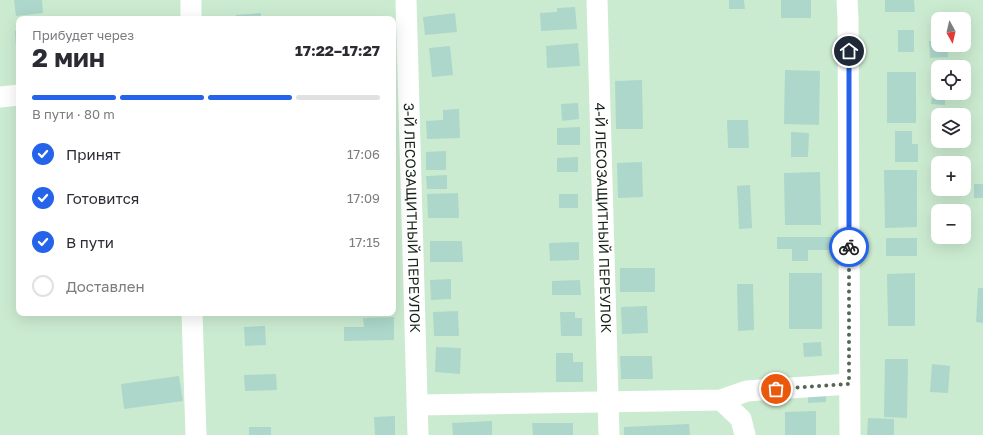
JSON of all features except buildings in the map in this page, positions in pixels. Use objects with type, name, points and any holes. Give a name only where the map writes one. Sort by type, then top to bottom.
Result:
[{"type":"street","points":[[191,0],[191,16]]},
{"type":"street","name":"3-Й ЛЕСОЗАЩИТНЫЙ ПЕРЕУЛОК","points":[[406,0],[418,435]]},
{"type":"street","name":"4-Й ЛЕСОЗАЩИТНЫЙ ПЕРЕУЛОК","points":[[596,0],[609,435]]},
{"type":"street","points":[[847,0],[850,435]]},
{"type":"street","points":[[0,97],[16,95]]},
{"type":"street","points":[[192,316],[196,435]]},
{"type":"street","points":[[417,405],[721,400],[747,391],[849,384]]},
{"type":"street","points":[[721,400],[741,419],[744,435]]},
{"type":"way so far","points":[[776,389],[849,384],[849,247]]},
{"type":"route","points":[[849,51],[849,247]]}]
